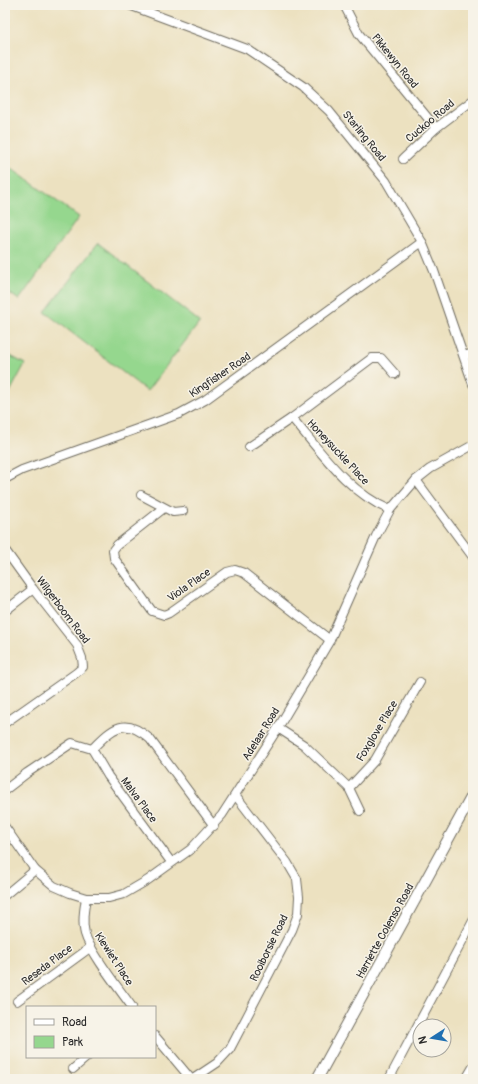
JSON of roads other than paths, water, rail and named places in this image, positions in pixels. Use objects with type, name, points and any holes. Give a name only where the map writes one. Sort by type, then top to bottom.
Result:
[{"type":"street","name":"Starling Road","points":[[129,5],[247,49],[303,87],[328,110],[386,181],[422,242],[473,384]]},
{"type":"street","name":"Pikkewyn Road","points":[[344,5],[359,34],[436,128]]},
{"type":"street","name":"Cuckoo Road","points":[[403,159],[436,128],[473,100]]},
{"type":"street","name":"Kingfisher Road","points":[[5,479],[22,470],[179,414],[205,400],[422,242]]},
{"type":"street","points":[[464,356],[473,354]]},
{"type":"street","name":"Honeysuckle Place","points":[[249,447],[292,418],[372,358],[382,358],[395,374]]},
{"type":"street","name":"Honeysuckle Place","points":[[292,418],[357,491],[372,502],[390,510]]},
{"type":"street","name":"Adelaar Road","points":[[5,827],[35,870],[54,886],[86,898],[109,898],[124,894],[191,849],[214,826],[236,796],[330,640],[376,536],[390,510],[416,480],[430,469],[473,445]]},
{"type":"street","points":[[416,480],[473,557]]},
{"type":"street","points":[[141,495],[164,508],[175,512],[183,511]]},
{"type":"street","name":"Viola Place","points":[[164,508],[117,544],[113,553],[114,558],[152,611],[164,615],[169,613],[227,572],[235,570],[244,573],[330,640]]},
{"type":"street","name":"Wilgerboom Road","points":[[5,550],[33,589],[77,645],[82,658],[82,667],[76,673],[5,723]]},
{"type":"street","points":[[5,611],[33,589]]},
{"type":"street","name":"Foxglove Place","points":[[349,788],[374,760],[420,682]]},
{"type":"street","points":[[5,790],[27,773],[72,744],[92,749],[117,727],[129,726],[136,728],[150,740],[214,826]]},
{"type":"street","points":[[278,728],[304,745],[349,788],[360,811]]},
{"type":"street","name":"Malva Place","points":[[92,749],[108,776],[172,862]]},
{"type":"street","name":"Harriette Colenso Road","points":[[317,1079],[473,794]]},
{"type":"street","name":"Rooiborsie Road","points":[[192,1079],[217,1063],[230,1049],[292,930],[298,914],[299,897],[297,879],[286,862],[236,796]]},
{"type":"street","points":[[5,894],[35,870]]},
{"type":"street","name":"Kiewiet Place","points":[[86,898],[83,920],[86,935],[91,947],[131,1006]]},
{"type":"street","points":[[389,1079],[473,922]]},
{"type":"street","name":"Reseda Place","points":[[17,1001],[91,947]]},
{"type":"street","points":[[156,1037],[192,1079]]},
{"type":"street","points":[[73,1069],[86,1058]]},
{"type":"street","points":[[466,1079],[473,1067]]}]
